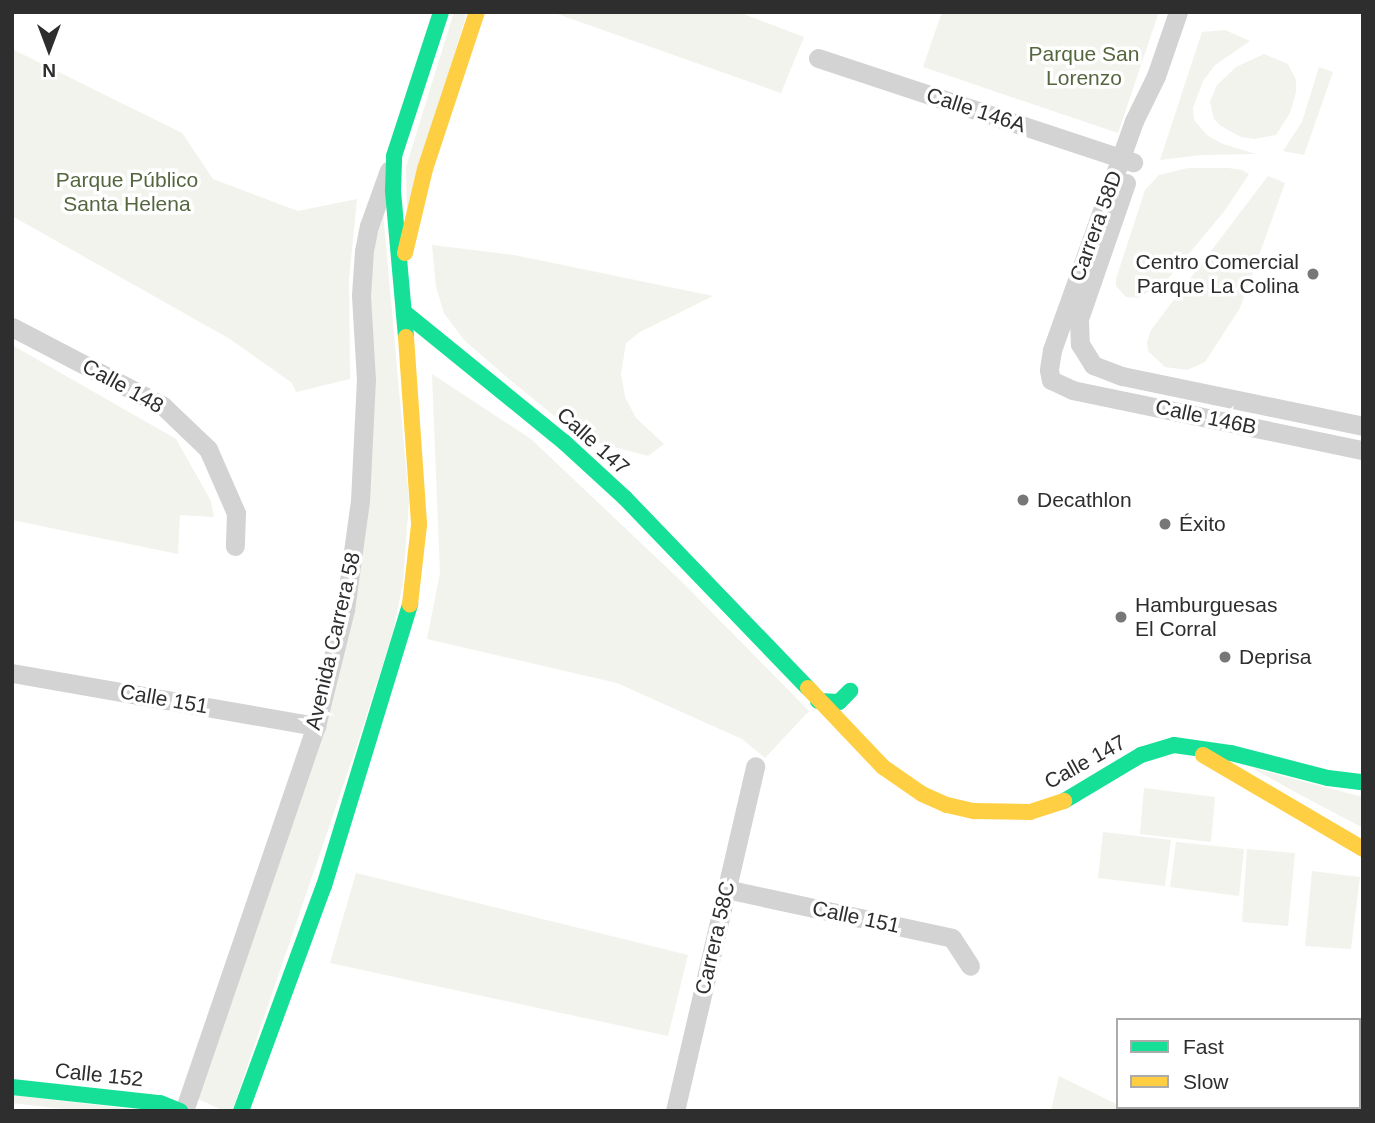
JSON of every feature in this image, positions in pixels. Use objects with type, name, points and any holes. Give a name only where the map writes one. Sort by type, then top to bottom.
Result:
[{"type":"main road","name":"Avenida Carrera 58","points":[[242,1111],[324,886],[406,624],[415,578],[419,525],[393,190],[394,156],[441,12]]},
{"type":"main road","name":"Avenida Carrera 58","points":[[400,272],[425,169],[477,12]]},
{"type":"main road","name":"Calle 147","points":[[404,312],[564,442],[625,498],[740,616],[774,657],[883,767],[922,794],[947,805],[974,811],[1030,812],[1054,806],[1141,755],[1161,747],[1186,746],[1244,756],[1328,778],[1363,782]]},
{"type":"main road","name":"Calle 147","points":[[740,616],[783,644],[845,696],[922,794]]},
{"type":"main road","points":[[818,701],[845,696]]},
{"type":"main road","points":[[1186,746],[1363,849]]},
{"type":"main road","name":"Calle 152","points":[[12,1087],[160,1103],[182,1111]]},
{"type":"street","name":"Carrera 58D","points":[[1085,356],[1080,344],[1079,319],[1127,160],[1178,12]]},
{"type":"street","name":"Calle 146A","points":[[818,58],[1127,160]]},
{"type":"street","name":"Avenida Carrera 58","points":[[182,1111],[316,726],[345,610],[360,501],[366,380],[360,295],[364,251],[369,226],[394,156]]},
{"type":"street","name":"Carrera 58D","points":[[1051,380],[1049,361],[1052,350],[1127,160]]},
{"type":"street","name":"Calle 148","points":[[12,327],[163,406],[208,449],[236,513],[235,546]]},
{"type":"street","name":"Calle 146B","points":[[1085,356],[1094,365],[1122,376],[1363,426]]},
{"type":"street","name":"Calle 146B","points":[[1051,380],[1072,390],[1363,450]]},
{"type":"street","name":"Calle 151","points":[[12,673],[316,726]]},
{"type":"street","name":"Carrera 58C","points":[[675,1111],[755,766]]},
{"type":"street","name":"Calle 151","points":[[726,889],[952,938],[970,966]]},
{"type":"green space","points":[[454,12],[467,12],[407,214],[406,167]]},
{"type":"green space","points":[[552,12],[738,12],[804,37],[781,93]]},
{"type":"green space","name":"Parque San Lorenzo","points":[[942,12],[1159,12],[1118,133],[923,67]]},
{"type":"green space","points":[[1225,30],[1250,41],[1215,65],[1203,81],[1193,108],[1194,120],[1208,136],[1223,144],[1256,154],[1201,155],[1160,160],[1202,32]]},
{"type":"green space","name":"Parque Público Santa Helena","points":[[12,49],[182,133],[213,179],[298,211],[357,199],[349,280],[350,379],[296,392],[292,383],[230,339],[12,216]]},
{"type":"green space","points":[[1264,54],[1288,64],[1296,80],[1296,92],[1290,113],[1276,135],[1254,139],[1241,137],[1214,119],[1210,102],[1217,85],[1236,67]]},
{"type":"green space","points":[[1319,67],[1333,72],[1304,155],[1283,151],[1302,122]]},
{"type":"green space","points":[[1188,168],[1228,168],[1249,174],[1226,209],[1167,280],[1138,298],[1126,297],[1116,286],[1116,279],[1145,190],[1159,175]]},
{"type":"green space","points":[[1268,176],[1285,183],[1240,308],[1205,362],[1187,370],[1165,367],[1148,351],[1147,342],[1151,330]]},
{"type":"green space","points":[[383,212],[409,501],[403,583],[393,632],[356,748],[232,1111],[224,1111],[198,1099],[357,591],[372,453],[370,291],[375,245]]},
{"type":"green space","points":[[432,245],[514,255],[713,296],[640,332],[626,343],[621,374],[625,397],[636,418],[664,444],[648,456],[581,438],[509,379],[464,340],[444,313],[436,287]]},
{"type":"green space","points":[[12,345],[176,439],[211,501],[214,517],[180,515],[178,554],[12,520]]},
{"type":"green space","points":[[432,374],[531,439],[681,581],[809,711],[765,758],[742,739],[617,683],[427,639],[440,573]]},
{"type":"green space","points":[[1252,768],[1363,797],[1363,828],[1297,793]]},
{"type":"green space","points":[[1144,788],[1215,797],[1211,842],[1140,834]]},
{"type":"green space","points":[[1103,832],[1171,840],[1165,886],[1098,878]]},
{"type":"green space","points":[[1176,842],[1244,849],[1239,896],[1170,887]]},
{"type":"green space","points":[[1247,849],[1295,853],[1288,926],[1242,922]]},
{"type":"green space","points":[[1312,871],[1360,877],[1351,949],[1305,946]]},
{"type":"green space","points":[[356,873],[688,955],[668,1036],[330,963]]},
{"type":"green space","points":[[1059,1076],[1116,1104],[1117,1109],[1117,1111],[1051,1111]]},
{"type":"green space","points":[[12,1095],[148,1111],[81,1111],[12,1103]]},
{"type":"traffic: fast","points":[[406,337],[393,190],[394,156],[441,12]]},
{"type":"traffic: fast","points":[[404,312],[564,442],[625,498],[808,688]]},
{"type":"traffic: fast","points":[[241,1111],[324,886],[410,604]]},
{"type":"traffic: fast","points":[[818,701],[839,702],[850,691]]},
{"type":"traffic: fast","points":[[1064,801],[1141,755],[1174,745],[1231,753],[1328,778],[1363,782]]},
{"type":"traffic: fast","points":[[12,1087],[160,1103],[180,1111]]},
{"type":"traffic: slow","points":[[405,253],[425,169],[477,12]]},
{"type":"traffic: slow","points":[[406,337],[419,525],[410,604]]},
{"type":"traffic: slow","points":[[808,688],[883,767],[922,794],[947,805],[974,811],[1030,812],[1064,801]]},
{"type":"traffic: slow","points":[[1203,755],[1363,849]]},
{"type":"place","name":"Centro Comercial Parque La Colina","points":[[1313,274]]},
{"type":"place","name":"Decathlon","points":[[1023,500]]},
{"type":"place","name":"Éxito","points":[[1165,524]]},
{"type":"place","name":"Hamburguesas El Corral","points":[[1121,617]]},
{"type":"place","name":"Deprisa","points":[[1225,657]]}]
